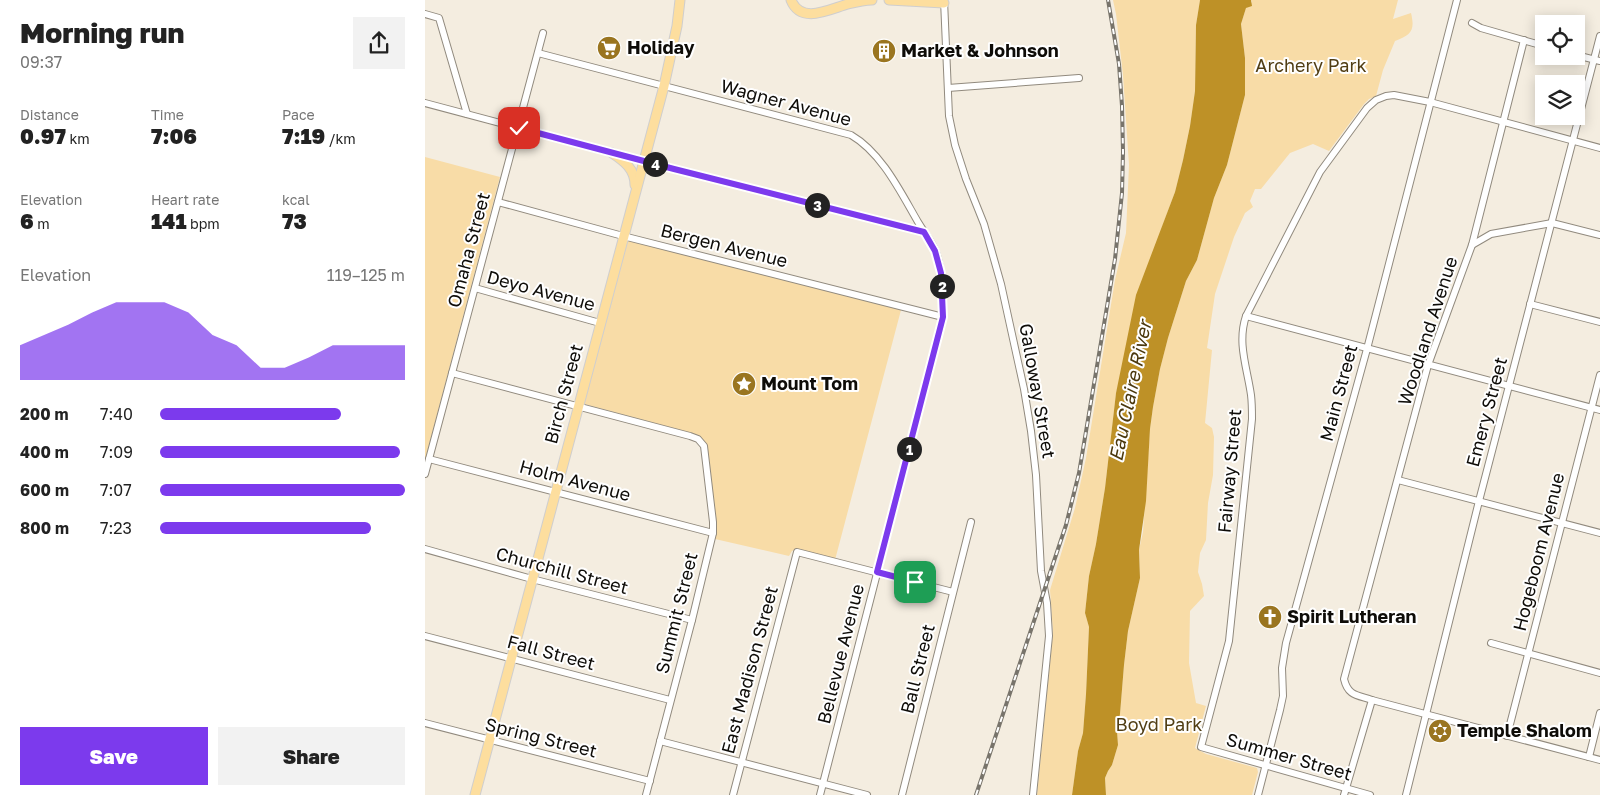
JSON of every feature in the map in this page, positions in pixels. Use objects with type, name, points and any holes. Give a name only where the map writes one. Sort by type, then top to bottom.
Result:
[{"type":"main road","points":[[679,4],[686,0]]},
{"type":"main road","points":[[791,0],[799,11],[814,14],[849,4],[872,0]]},
{"type":"main road","points":[[889,0],[944,1]]},
{"type":"main road","name":"Birch Street","points":[[475,795],[664,86],[675,39],[679,4]]},
{"type":"main road","points":[[612,153],[629,168],[635,177],[635,189]]},
{"type":"street","name":"Main Street","points":[[1257,795],[1281,703],[1282,668],[1287,643],[1367,349],[1457,0]]},
{"type":"street","name":"Galloway Street","points":[[944,1],[949,116],[965,179],[979,210],[997,268],[1024,389],[1036,475],[1041,571],[1047,603],[1049,636],[1033,795]]},
{"type":"street","points":[[425,14],[439,18],[467,114]]},
{"type":"street","points":[[1473,23],[1481,28],[1535,43]]},
{"type":"street","name":"Omaha Street","points":[[425,474],[428,455],[519,128],[543,33]]},
{"type":"street","name":"Emery Street","points":[[1406,795],[1572,140],[1597,60],[1600,36]]},
{"type":"street","name":"Woodland Avenue","points":[[1372,700],[1351,693],[1346,689],[1345,679],[1428,365],[1472,245],[1524,40]]},
{"type":"street","name":"Wagner Avenue","points":[[538,53],[851,135],[860,140],[892,178],[935,251],[941,273],[943,317]]},
{"type":"street","points":[[948,88],[1079,78]]},
{"type":"street","name":"Fairway Street","points":[[1201,747],[1229,641],[1250,438],[1252,403],[1241,337],[1242,327],[1320,172],[1367,108],[1376,100],[1394,95],[1430,102]]},
{"type":"street","points":[[1430,102],[1600,148]]},
{"type":"street","points":[[425,103],[612,153],[924,232]]},
{"type":"street","name":"Bergen Avenue","points":[[498,202],[623,236],[943,317]]},
{"type":"street","points":[[1472,245],[1491,234],[1552,223],[1600,235]]},
{"type":"street","name":"Deyo Avenue","points":[[475,288],[600,323]]},
{"type":"street","points":[[1530,304],[1600,322]]},
{"type":"street","points":[[1246,316],[1600,410]]},
{"type":"street","name":"Bellevue Avenue","points":[[820,795],[943,317]]},
{"type":"street","points":[[452,373],[578,407]]},
{"type":"street","name":"Hogeboom Avenue","points":[[1507,736],[1600,375]]},
{"type":"street","name":"Summit Street","points":[[578,407],[691,436],[704,446],[713,533],[646,795]]},
{"type":"street","name":"Holm Avenue","points":[[428,455],[555,492],[713,533]]},
{"type":"street","points":[[1398,480],[1600,532]]},
{"type":"street","name":"Ball Street","points":[[902,795],[971,522]]},
{"type":"street","name":"Churchill Street","points":[[425,550],[692,620]]},
{"type":"street","name":"East Madison Street","points":[[733,795],[797,552],[877,572]]},
{"type":"street","points":[[877,572],[953,592]]},
{"type":"street","name":"Fall Street","points":[[425,636],[670,700]]},
{"type":"street","points":[[1491,643],[1600,673]]},
{"type":"street","points":[[1345,792],[1372,700],[1600,760]]},
{"type":"street","points":[[1589,757],[1600,713]]},
{"type":"street","name":"Spring Street","points":[[425,723],[650,781]]},
{"type":"street","points":[[660,741],[867,795]]},
{"type":"street","name":"Summer Street","points":[[1201,747],[1345,792],[1370,795]]},
{"type":"green space","points":[[1113,0],[1200,0],[1196,25],[1195,91],[1190,126],[1175,192],[1162,227],[1116,393],[1105,488],[1089,576],[1085,613],[1089,627],[1083,733],[1078,751],[1072,795],[1037,795],[1053,632],[1050,590],[1075,508],[1086,458],[1115,280],[1126,233],[1129,165],[1123,75]]},
{"type":"green space","points":[[1251,0],[1398,0],[1393,19],[1411,13],[1413,24],[1409,34],[1395,41],[1383,70],[1376,96],[1364,104],[1329,151],[1313,144],[1290,153],[1261,189],[1255,189],[1250,201],[1253,207],[1245,213],[1234,237],[1215,294],[1207,348],[1212,350],[1205,423],[1212,428],[1214,437],[1213,475],[1208,503],[1206,540],[1200,553],[1198,572],[1204,596],[1190,611],[1189,663],[1196,703],[1206,706],[1195,748],[1206,754],[1257,768],[1258,772],[1252,795],[1106,795],[1105,778],[1112,765],[1118,745],[1117,731],[1128,631],[1140,578],[1139,550],[1143,532],[1153,407],[1168,338],[1186,281],[1197,260],[1214,198],[1227,165],[1245,95],[1245,58],[1241,24],[1246,8],[1252,2]]},
{"type":"green space","points":[[425,157],[500,177],[425,460]]},
{"type":"green space","points":[[627,240],[901,310],[835,560],[795,550],[789,556],[715,539],[716,519],[706,445],[694,434],[584,404],[583,401]]},
{"type":"water","name":"Eau Claire River","points":[[1200,0],[1251,0],[1252,6],[1246,8],[1241,24],[1245,58],[1245,95],[1227,165],[1214,198],[1197,260],[1186,281],[1160,369],[1150,429],[1146,501],[1139,550],[1140,578],[1128,631],[1117,731],[1118,745],[1112,765],[1105,778],[1106,795],[1072,795],[1078,751],[1083,733],[1089,627],[1085,613],[1089,576],[1105,488],[1116,393],[1136,295],[1175,192],[1183,160],[1195,91],[1196,25]]},
{"type":"railway","points":[[976,795],[1066,525],[1079,473],[1115,259],[1122,193],[1122,106],[1119,64],[1108,0]]},
{"type":"place","name":"Holiday","points":[[609,48]]},
{"type":"place","name":"Market & Johnson","points":[[884,51]]},
{"type":"place","name":"Mount Tom","points":[[744,384]]},
{"type":"place","name":"Spirit Lutheran","points":[[1270,617]]},
{"type":"place","name":"Temple Shalom","points":[[1440,731]]},
{"type":"route","points":[[519,128],[924,232],[935,251],[941,273],[943,317],[877,572],[915,582]]},
{"type":"park label","name":"Archery Park","points":[[1311,66]]},
{"type":"park label","name":"Boyd Park","points":[[1159,725]]}]
